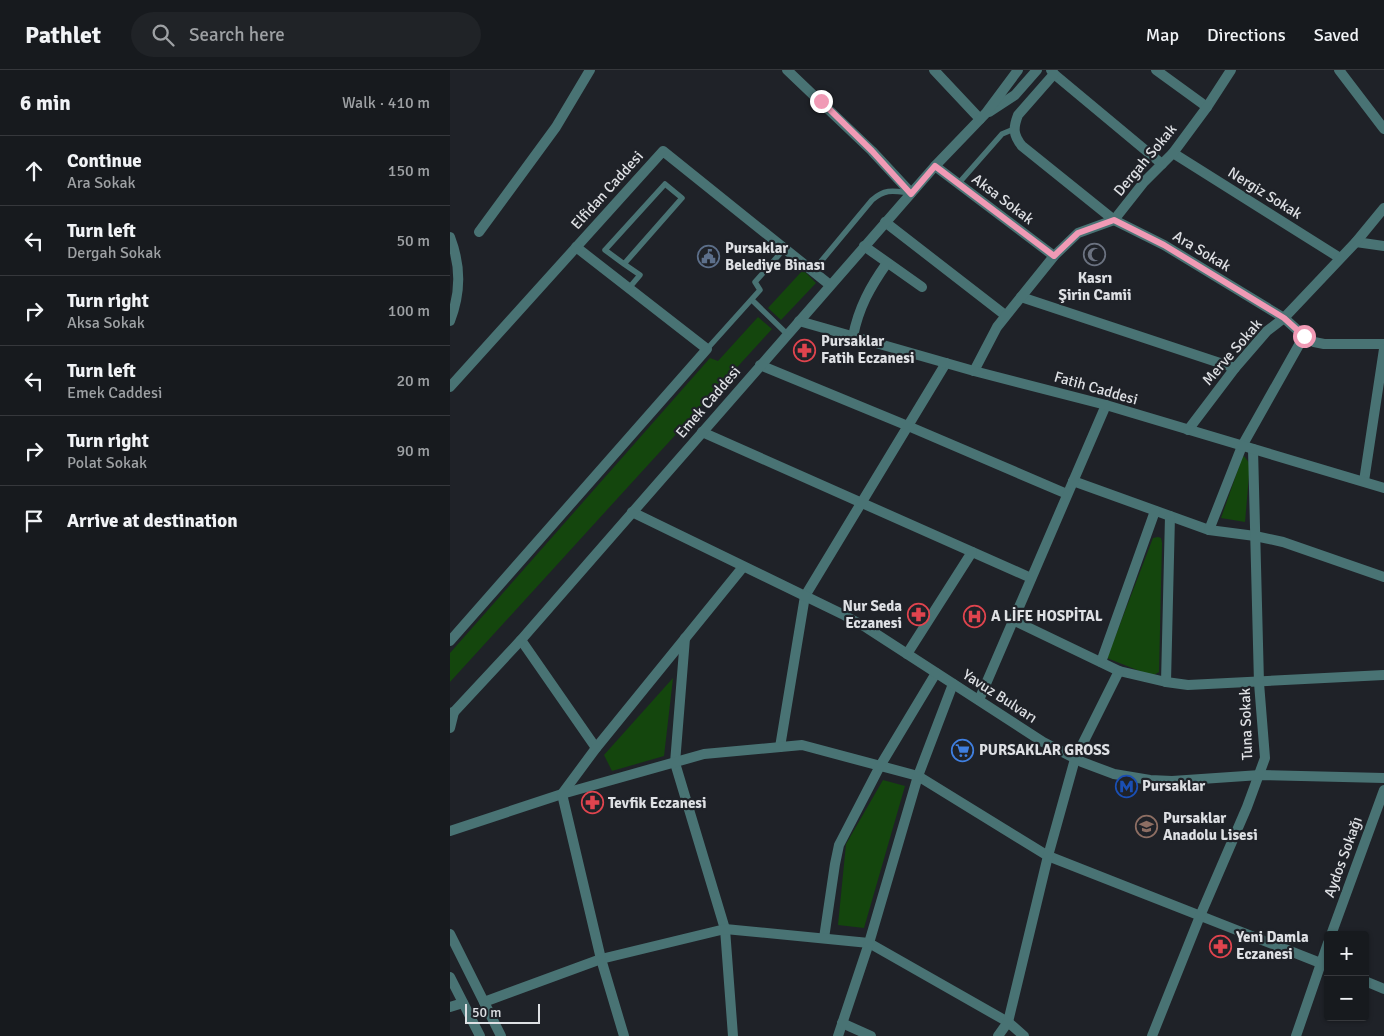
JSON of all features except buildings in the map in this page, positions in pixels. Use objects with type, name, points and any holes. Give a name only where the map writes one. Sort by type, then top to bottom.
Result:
[{"type":"street","points":[[479,232],[556,127],[590,70]]},
{"type":"street","points":[[787,70],[872,151],[911,194]]},
{"type":"street","points":[[934,70],[983,116]]},
{"type":"street","points":[[983,116],[1018,70]]},
{"type":"street","points":[[983,116],[1015,95],[1037,70]]},
{"type":"street","points":[[1156,70],[1207,108]]},
{"type":"street","name":"Dergah Sokak","points":[[1114,220],[1144,182],[1173,153],[1207,108],[1231,70]]},
{"type":"street","points":[[1339,70],[1384,129]]},
{"type":"street","points":[[1014,129],[1018,115],[1052,72],[1162,164]]},
{"type":"street","name":"Emek Caddesi","points":[[450,728],[452,712],[521,640],[885,222],[983,116]]},
{"type":"street","name":"Ara Sokak","points":[[1014,129],[1014,134],[1022,146],[1114,220],[1164,245],[1284,318],[1304,336],[1314,342],[1324,344],[1384,344]]},
{"type":"street","name":"Elfidan Caddesi","points":[[450,387],[663,151],[830,285]]},
{"type":"street","name":"Nergiz Sokak","points":[[1173,153],[1340,258]]},
{"type":"street","name":"Aksa Sokak","points":[[935,166],[1054,256]]},
{"type":"street","name":"Merve Sokak","points":[[1188,430],[1235,368],[1267,331],[1284,318],[1356,242],[1384,208]]},
{"type":"street","points":[[974,371],[997,327],[1054,256],[1078,233],[1114,220]]},
{"type":"street","points":[[885,222],[1006,316]]},
{"type":"street","points":[[450,237],[458,257],[458,279],[456,304],[450,321]]},
{"type":"street","points":[[1356,242],[1384,246]]},
{"type":"street","points":[[864,246],[922,287]]},
{"type":"street","points":[[450,641],[707,349],[576,247]]},
{"type":"street","points":[[853,336],[867,293],[888,263]]},
{"type":"street","points":[[1022,297],[1235,368]]},
{"type":"street","name":"Fatih Caddesi","points":[[799,321],[974,371],[1106,405],[1384,488]]},
{"type":"street","points":[[1209,530],[1242,446],[1304,336]]},
{"type":"street","points":[[1364,481],[1384,349]]},
{"type":"street","points":[[780,747],[804,596],[946,363]]},
{"type":"street","points":[[760,365],[1068,494]]},
{"type":"street","points":[[979,700],[1106,405]]},
{"type":"street","points":[[702,432],[1031,578]]},
{"type":"street","name":"Tuna Sokak","points":[[1152,1036],[1200,916],[1260,775],[1264,758],[1259,683],[1254,449]]},
{"type":"street","points":[[1073,481],[1209,530],[1283,542],[1384,577]]},
{"type":"street","points":[[1101,662],[1155,511]]},
{"type":"street","name":"Yavuz Bulvarı","points":[[632,512],[867,628],[1043,742],[1075,759],[1114,774],[1150,780],[1172,781],[1260,775],[1384,778]]},
{"type":"street","points":[[1166,682],[1170,516]]},
{"type":"street","points":[[907,654],[972,552]]},
{"type":"street","points":[[624,1036],[601,959],[562,794],[596,748],[744,567]]},
{"type":"street","points":[[1013,620],[1119,671],[1166,682],[1188,685],[1259,683],[1384,675]]},
{"type":"street","points":[[685,638],[675,763],[725,929],[733,1036]]},
{"type":"street","points":[[521,640],[596,748]]},
{"type":"street","points":[[998,1036],[1008,1022],[1048,856],[1075,759],[1119,671]]},
{"type":"street","points":[[824,938],[839,845],[880,766],[936,672]]},
{"type":"street","points":[[838,1036],[869,943],[918,776],[953,684]]},
{"type":"street","points":[[450,831],[562,794],[704,754],[802,745],[918,776],[1048,856],[1324,965],[1296,1036]]},
{"type":"street","name":"Aydos Sokağı","points":[[1332,931],[1384,790]]},
{"type":"street","points":[[484,1002],[601,959],[725,929],[869,943],[1008,1022],[1024,1036]]},
{"type":"street","points":[[450,934],[500,1036]]},
{"type":"street","points":[[450,977],[480,1036]]},
{"type":"street","points":[[1369,983],[1384,989]]},
{"type":"street","points":[[450,1008],[463,1003]]},
{"type":"street","points":[[842,1024],[871,1036]]},
{"type":"lane","points":[[958,184],[1002,134],[1014,129]]},
{"type":"lane","points":[[624,264],[682,198],[665,184],[605,250],[640,276],[629,288]]},
{"type":"lane","points":[[813,271],[880,192],[911,194]]},
{"type":"lane","points":[[707,349],[760,290],[755,282],[785,248]]},
{"type":"lane","points":[[752,300],[788,334]]},
{"type":"green space","points":[[803,270],[816,283],[781,320],[768,308]]},
{"type":"green space","points":[[758,317],[772,329],[450,682],[450,653],[710,358],[718,361]]},
{"type":"green space","points":[[1244,456],[1250,464],[1245,522],[1221,518],[1242,458]]},
{"type":"green space","points":[[1153,538],[1161,538],[1162,543],[1159,672],[1152,676],[1107,658]]},
{"type":"green space","points":[[673,678],[664,756],[612,771],[604,755]]},
{"type":"green space","points":[[883,780],[905,786],[864,928],[838,925],[846,844]]},
{"type":"place","name":"Kasrı Şirin Camii","points":[[1095,255]]},
{"type":"place","name":"Pursaklar Belediye Binası","points":[[709,257]]},
{"type":"place","name":"Pursaklar Fatih Eczanesi","points":[[805,350]]},
{"type":"place","name":"Nur Seda Eczanesi","points":[[918,615]]},
{"type":"place","name":"A LİFE HOSPİTAL","points":[[975,616]]},
{"type":"place","name":"PURSAKLAR GROSS","points":[[963,750]]},
{"type":"place","name":"Pursaklar","points":[[1126,786]]},
{"type":"place","name":"Tevfik Eczanesi","points":[[592,803]]},
{"type":"place","name":"Pursaklar Anadolu Lisesi","points":[[1147,827]]},
{"type":"place","name":"Yeni Damla Eczanesi","points":[[1220,946]]},
{"type":"route","points":[[821,101],[872,151],[911,194],[935,166],[1054,256],[1078,233],[1114,220],[1164,245],[1284,318],[1304,336]]}]
